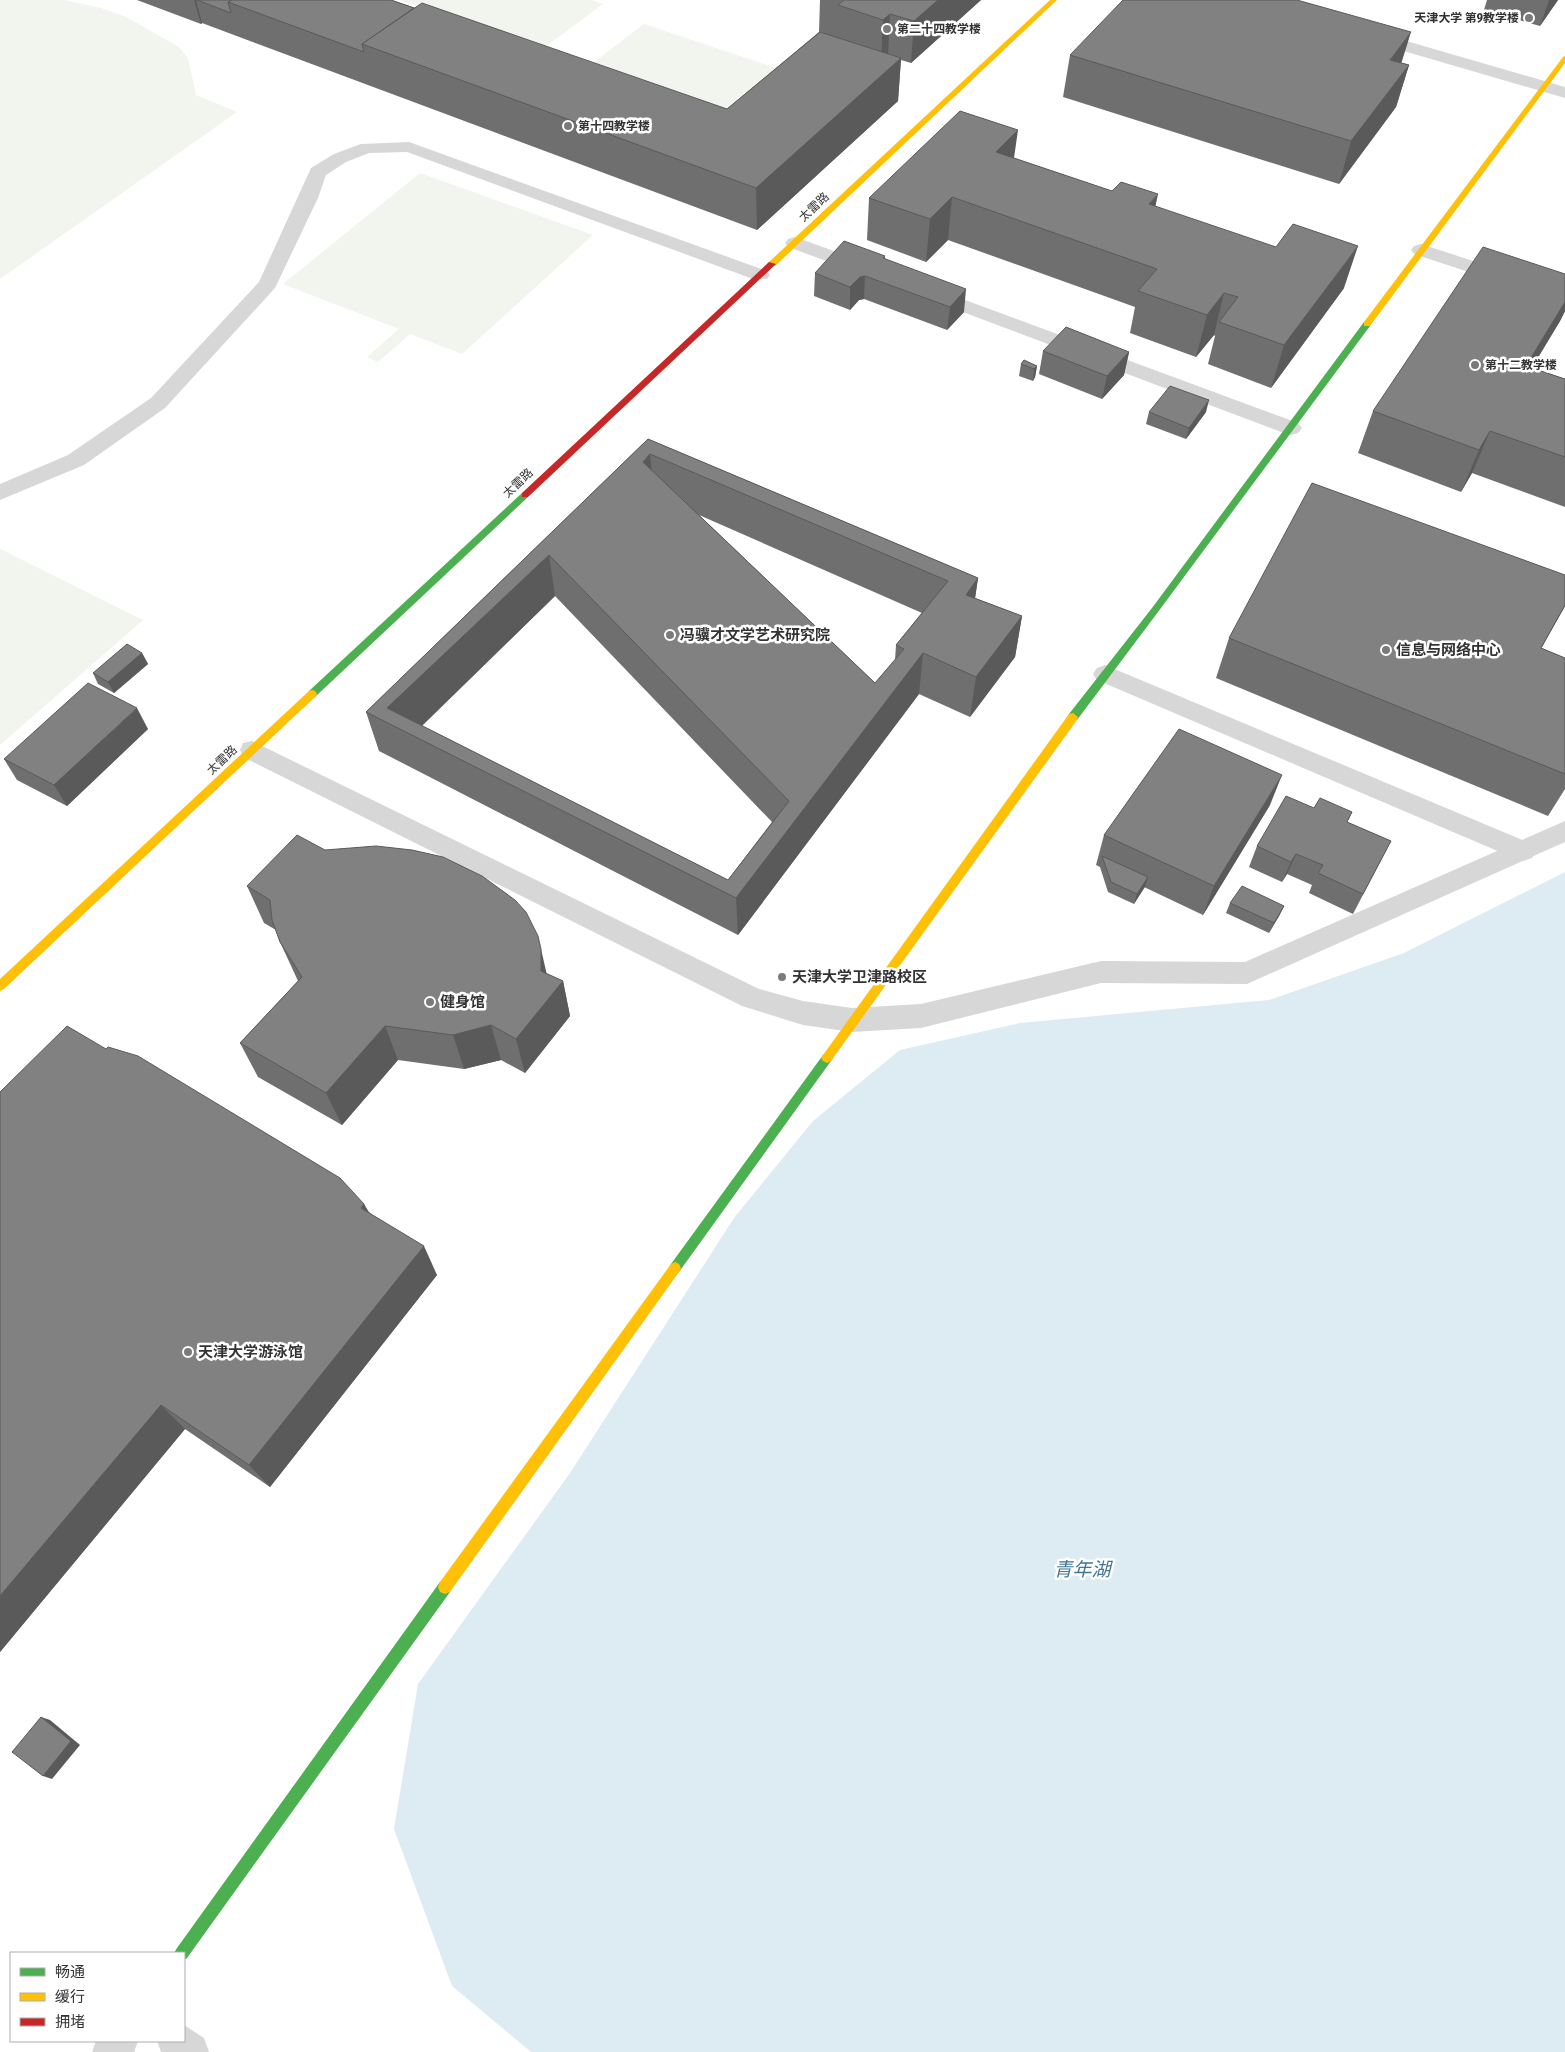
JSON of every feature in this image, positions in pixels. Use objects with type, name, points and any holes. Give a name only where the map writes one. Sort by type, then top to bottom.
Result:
[{"type":"street","name":"太雷路","points":[[3,980],[252,750],[1054,0]]},
{"type":"street","points":[[1361,32],[1565,93]]},
{"type":"street","points":[[183,1952],[1061,732],[1291,428],[1565,58]]},
{"type":"street","points":[[0,493],[76,460],[158,403],[268,284],[309,198],[318,172],[340,158],[368,148],[409,147],[760,275]]},
{"type":"street","points":[[795,243],[879,274]]},
{"type":"street","points":[[1421,250],[1565,298]]},
{"type":"street","points":[[917,288],[1291,428]]},
{"type":"street","points":[[1105,674],[1523,850]]},
{"type":"street","points":[[252,750],[752,998],[803,1013],[852,1020],[920,1016],[1101,972],[1246,972],[1565,831]]},
{"type":"street","points":[[177,2042],[190,2052]]},
{"type":"shaded area","points":[[0,0],[64,0],[101,8],[126,17],[179,47],[188,58],[196,95],[237,112],[0,279]]},
{"type":"shaded area","points":[[400,0],[592,0],[603,4],[541,50]]},
{"type":"shaded area","points":[[644,24],[779,69],[726,114],[589,66]]},
{"type":"shaded area","points":[[420,173],[593,235],[462,354],[410,334],[378,362],[367,357],[399,329],[283,284]]},
{"type":"shaded area","points":[[0,549],[143,620],[0,745]]},
{"type":"water","name":"青年湖","points":[[1565,872],[1565,2052],[531,2052],[452,1986],[394,1829],[418,1684],[570,1473],[734,1218],[813,1121],[900,1050],[1020,1023],[1269,1000],[1404,953]]},
{"type":"building","points":[[197,0],[232,0],[228,2],[231,13]]},
{"type":"building","points":[[232,0],[391,0],[414,8],[362,44],[364,52],[228,2]]},
{"type":"building","points":[[844,0],[938,0],[914,21],[890,14],[883,20],[838,5]]},
{"type":"building","points":[[1123,0],[1297,0],[1411,32],[1390,60],[1409,65],[1351,141],[1070,55]]},
{"type":"building","points":[[422,3],[727,109],[820,32],[901,58],[756,188],[362,44]]},
{"type":"building","points":[[960,111],[1018,130],[996,152],[1112,191],[1121,182],[1158,194],[1149,204],[1276,247],[1293,224],[1358,246],[1284,345],[1219,322],[1238,297],[1224,293],[1207,315],[1138,291],[1157,269],[952,197],[930,219],[869,198]]},
{"type":"building","points":[[844,241],[885,256],[883,258],[966,289],[950,307],[865,276],[860,277],[850,287],[815,273]]},
{"type":"building","name":"第十二教学楼","points":[[1483,247],[1565,274],[1565,302],[1526,366],[1565,379],[1565,457],[1490,431],[1479,450],[1373,411]]},
{"type":"building","points":[[1066,327],[1129,352],[1107,376],[1043,351]]},
{"type":"building","points":[[1024,360],[1037,366],[1034,369],[1021,364]]},
{"type":"building","points":[[1170,386],[1209,400],[1189,428],[1149,412]]},
{"type":"building","points":[[648,439],[978,578],[966,595],[1022,616],[976,677],[923,653],[736,898],[366,712]],"holes":[[[650,454],[948,581],[896,645],[904,649],[875,683],[643,462]],[[549,555],[789,801],[728,880],[387,708]]]},
{"type":"building","name":"信息与网络中心","points":[[1312,483],[1565,575],[1565,605],[1541,648],[1565,658],[1565,774],[1229,638]]},
{"type":"building","points":[[127,644],[142,653],[108,682],[93,673]]},
{"type":"building","points":[[88,683],[137,708],[54,785],[4,759]]},
{"type":"building","points":[[1179,729],[1282,775],[1214,886],[1104,835]]},
{"type":"building","points":[[1286,796],[1314,808],[1320,798],[1352,812],[1347,822],[1391,841],[1363,894],[1318,873],[1323,865],[1296,854],[1291,862],[1257,846]]},
{"type":"building","name":"健身馆","points":[[297,835],[325,850],[376,846],[412,850],[443,857],[482,876],[515,900],[526,912],[538,936],[541,949],[541,971],[563,981],[516,1039],[491,1025],[453,1035],[385,1026],[326,1093],[240,1043],[302,977],[280,942],[272,920],[270,900],[247,886]]},
{"type":"building","points":[[1102,856],[1148,877],[1137,894],[1111,882]]},
{"type":"building","points":[[1242,886],[1284,906],[1274,923],[1230,903]]},
{"type":"building","name":"天津大学游泳馆","points":[[67,1026],[106,1049],[108,1047],[138,1056],[340,1178],[364,1204],[361,1208],[424,1246],[249,1465],[161,1405],[0,1596],[0,1092]]},
{"type":"building","points":[[41,1717],[71,1741],[43,1776],[12,1752]]},
{"type":"traffic: fast","points":[[1073,717],[1155,610],[1367,324]]},
{"type":"traffic: fast","points":[[312,694],[525,495]]},
{"type":"traffic: fast","points":[[675,1268],[827,1058]]},
{"type":"traffic: fast","points":[[183,1952],[445,1587]]},
{"type":"traffic: slow","points":[[772,264],[1054,0]]},
{"type":"traffic: slow","points":[[1367,324],[1565,58]]},
{"type":"traffic: slow","points":[[0,986],[312,694]]},
{"type":"traffic: slow","points":[[827,1058],[1073,717]]},
{"type":"traffic: slow","points":[[445,1587],[675,1268]]},
{"type":"traffic: jam","points":[[525,495],[772,264]]},
{"type":"place","name":"天津大学 第9教学楼","points":[[1529,18]]},
{"type":"place","name":"第二十四教学楼","points":[[887,29]]},
{"type":"place","name":"第十四教学楼","points":[[568,126]]},
{"type":"place","name":"第十二教学楼","points":[[1475,365]]},
{"type":"place","name":"冯骥才文学艺术研究院","points":[[670,635]]},
{"type":"place","name":"信息与网络中心","points":[[1386,650]]},
{"type":"place","name":"天津大学卫津路校区","points":[[782,977]]},
{"type":"place","name":"健身馆","points":[[430,1002]]},
{"type":"place","name":"天津大学游泳馆","points":[[188,1352]]}]
